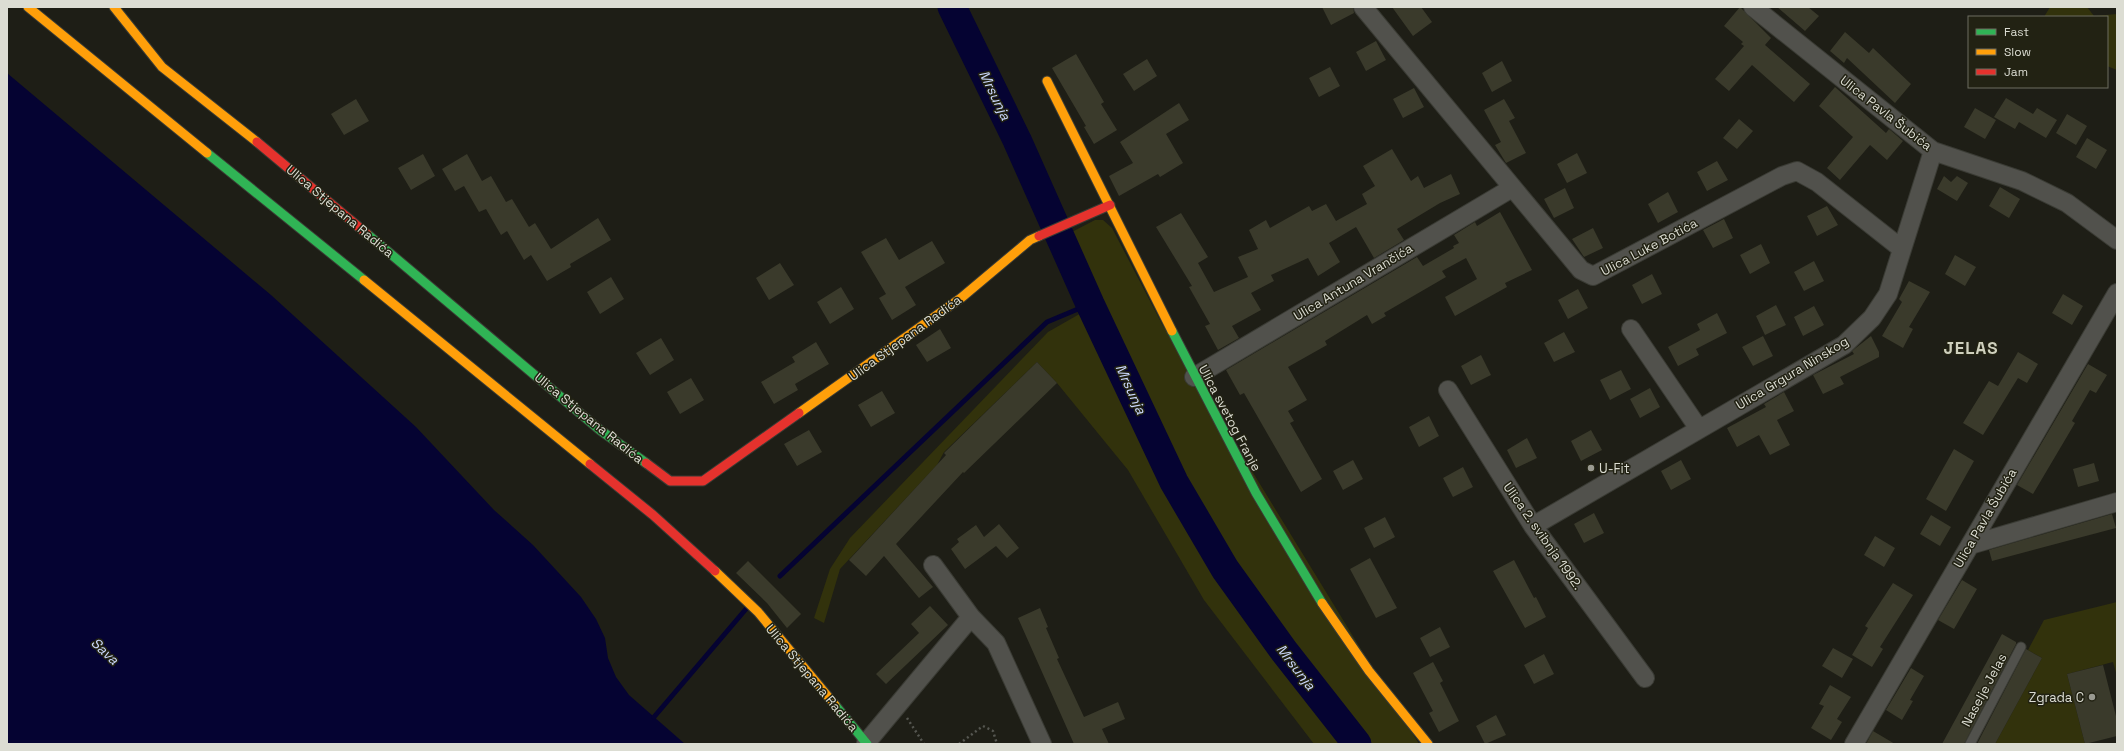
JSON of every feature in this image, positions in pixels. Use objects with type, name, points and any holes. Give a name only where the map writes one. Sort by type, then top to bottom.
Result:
[{"type":"street","name":"Ulica Stjepana Radića","points":[[28,7],[653,515],[758,612],[866,744],[971,617]]},
{"type":"street","name":"Ulica Stjepana Radića","points":[[114,7],[162,67],[242,129],[600,430],[670,482],[703,481],[961,298],[1030,240],[1110,205]]},
{"type":"street","name":"Ulica Luke Botića","points":[[1363,7],[1581,270],[1593,276],[1782,176],[1797,171],[1817,182],[1902,249]]},
{"type":"street","name":"Ulica Pavla Šubića","points":[[1753,7],[1933,152],[2022,181],[2068,203],[2117,240]]},
{"type":"street","name":"Ulica svetog Franje","points":[[1047,81],[1110,205],[1194,377],[1251,484],[1299,568],[1336,626],[1368,669],[1428,744]]},
{"type":"street","name":"Ulica Grgura Ninskog","points":[[1533,526],[1844,345],[1872,318],[1888,294],[1933,152]]},
{"type":"street","name":"Ulica Antuna Vrančića","points":[[1194,377],[1512,188]]},
{"type":"street","name":"Ulica Pavla Šubića","points":[[1854,744],[2117,293]]},
{"type":"street","points":[[1631,329],[1699,429]]},
{"type":"street","name":"Ulica 2. svibnja 1992.","points":[[1448,390],[1533,526],[1645,678]]},
{"type":"street","points":[[1970,545],[2117,502]]},
{"type":"street","points":[[933,565],[971,617],[996,643],[1042,744]]},
{"type":"lane","name":"Naselje Jelas","points":[[1970,744],[2021,647]]},
{"type":"path","points":[[898,704],[924,744]]},
{"type":"path","points":[[959,744],[983,726],[993,731],[997,744]]},
{"type":"shaded area","points":[[2050,7],[2087,7],[2094,16],[2045,16]]},
{"type":"shaded area","points":[[2117,14],[2117,70],[2108,66],[2108,16],[2094,16]]},
{"type":"shaded area","points":[[1095,220],[1103,220],[1112,228],[1162,324],[1419,744],[1371,744],[1240,571],[1187,479],[1070,233]]},
{"type":"shaded area","points":[[1083,312],[1117,386],[1191,534],[1241,611],[1344,744],[1314,744],[1204,600],[1128,470],[1057,383],[1037,362],[944,452],[937,465],[840,569],[824,623],[814,618],[830,569],[850,538],[1048,332]]},
{"type":"shaded area","points":[[2117,602],[2117,676],[2113,662],[2067,674],[2085,744],[1995,744],[2042,658],[2028,650],[2044,620]]},
{"type":"water","name":"Sava","points":[[7,73],[271,295],[416,427],[494,510],[533,545],[581,597],[596,619],[605,638],[608,658],[616,677],[629,695],[685,744],[7,744]]},
{"type":"building","points":[[1322,7],[1353,7],[1354,13],[1331,25]]},
{"type":"building","points":[[1392,7],[1421,7],[1432,22],[1413,36]]},
{"type":"building","points":[[1740,7],[1771,38],[1765,45],[1810,84],[1794,102],[1752,65],[1729,91],[1715,79],[1744,46],[1741,44],[1743,42],[1724,26]]},
{"type":"building","points":[[1777,7],[1808,7],[1819,16],[1805,31]]},
{"type":"building","points":[[1845,32],[1869,53],[1873,48],[1911,84],[1895,103],[1847,58],[1844,63],[1830,51]]},
{"type":"building","points":[[1376,41],[1386,60],[1366,71],[1356,52]]},
{"type":"building","points":[[1076,54],[1104,102],[1101,104],[1117,130],[1094,144],[1084,127],[1086,126],[1052,68]]},
{"type":"building","points":[[1147,59],[1157,76],[1134,91],[1123,74]]},
{"type":"building","points":[[1502,61],[1512,81],[1492,92],[1482,73]]},
{"type":"building","points":[[1330,67],[1340,86],[1319,97],[1309,78]]},
{"type":"building","points":[[1835,87],[1886,133],[1889,129],[1903,141],[1887,160],[1870,145],[1840,180],[1827,168],[1853,137],[1819,106]]},
{"type":"building","points":[[1414,88],[1424,107],[1403,118],[1393,99]]},
{"type":"building","points":[[2006,98],[2033,114],[2037,108],[2057,120],[2046,138],[2019,122],[2015,129],[1994,117]]},
{"type":"building","points":[[356,99],[369,121],[344,135],[331,114]]},
{"type":"building","points":[[1504,99],[1515,118],[1509,121],[1526,153],[1506,163],[1495,145],[1501,142],[1484,110]]},
{"type":"building","points":[[1179,103],[1189,120],[1166,134],[1183,163],[1160,177],[1158,174],[1119,196],[1109,176],[1133,163],[1120,142]]},
{"type":"building","points":[[1975,108],[1996,120],[1985,139],[1964,127]]},
{"type":"building","points":[[2067,114],[2087,126],[2076,145],[2056,133]]},
{"type":"building","points":[[1739,119],[1753,131],[1737,149],[1723,138]]},
{"type":"building","points":[[2087,138],[2107,150],[2096,169],[2076,157]]},
{"type":"building","points":[[1392,149],[1411,181],[1418,176],[1424,188],[1451,174],[1460,194],[1440,203],[1397,229],[1404,240],[1374,258],[1356,227],[1329,243],[1340,262],[1318,276],[1308,258],[1271,275],[1274,281],[1251,293],[1261,310],[1232,326],[1239,338],[1218,350],[1205,326],[1210,324],[1189,287],[1192,286],[1156,227],[1181,213],[1208,257],[1198,263],[1214,292],[1248,277],[1238,257],[1258,249],[1249,230],[1266,220],[1270,228],[1309,206],[1312,211],[1326,204],[1336,221],[1367,204],[1362,194],[1375,186],[1363,166]]},
{"type":"building","points":[[1577,153],[1587,173],[1567,183],[1557,164]]},
{"type":"building","points":[[423,154],[435,176],[411,190],[398,168]]},
{"type":"building","points":[[467,154],[482,181],[491,176],[506,202],[512,199],[529,227],[535,223],[551,249],[598,218],[611,240],[570,264],[571,267],[547,281],[531,255],[524,260],[507,231],[501,235],[486,209],[479,212],[464,186],[455,191],[442,169]]},
{"type":"building","points":[[1717,161],[1728,180],[1707,191],[1697,172]]},
{"type":"building","points":[[1944,176],[1951,182],[1957,176],[1968,183],[1957,201],[1937,189]]},
{"type":"building","points":[[2000,187],[2020,199],[2009,218],[1989,206]]},
{"type":"building","points":[[1565,188],[1574,208],[1554,218],[1544,199]]},
{"type":"building","points":[[1668,192],[1678,212],[1658,223],[1648,204]]},
{"type":"building","points":[[1827,206],[1838,225],[1817,236],[1807,216]]},
{"type":"building","points":[[1500,212],[1532,270],[1505,283],[1507,287],[1455,316],[1445,297],[1477,279],[1466,258],[1442,271],[1446,277],[1384,313],[1386,316],[1372,324],[1367,315],[1325,341],[1327,345],[1288,367],[1307,400],[1288,411],[1294,421],[1290,423],[1322,479],[1301,492],[1244,393],[1240,395],[1226,370],[1417,257],[1423,266],[1454,248],[1453,246],[1459,243],[1454,235],[1475,222],[1477,226]]},
{"type":"building","points":[[1724,219],[1733,238],[1713,248],[1703,230]]},
{"type":"building","points":[[1593,228],[1603,248],[1584,257],[1572,239]]},
{"type":"building","points":[[886,238],[899,260],[932,241],[945,263],[905,287],[916,305],[892,320],[879,298],[886,294],[861,252]]},
{"type":"building","points":[[1761,244],[1770,263],[1750,274],[1740,255]]},
{"type":"building","points":[[1955,255],[1976,267],[1965,286],[1945,274]]},
{"type":"building","points":[[1814,261],[1824,281],[1804,291],[1794,272]]},
{"type":"building","points":[[780,263],[794,285],[769,300],[756,278]]},
{"type":"building","points":[[1652,274],[1662,294],[1642,304],[1632,285]]},
{"type":"building","points":[[611,277],[624,299],[600,314],[587,292]]},
{"type":"building","points":[[1909,281],[1930,292],[1909,327],[1913,329],[1903,348],[1882,336],[1902,302],[1899,299]]},
{"type":"building","points":[[841,287],[854,309],[830,324],[817,302]]},
{"type":"building","points":[[1578,289],[1588,308],[1568,319],[1558,300]]},
{"type":"building","points":[[2063,294],[2083,306],[2072,325],[2052,313]]},
{"type":"building","points":[[1776,305],[1786,325],[1765,335],[1756,316]]},
{"type":"building","points":[[1814,306],[1824,325],[1803,336],[1794,317]]},
{"type":"building","points":[[1717,313],[1727,333],[1696,349],[1699,355],[1678,366],[1668,347],[1700,330],[1697,324]]},
{"type":"building","points":[[940,329],[951,348],[927,362],[916,345]]},
{"type":"building","points":[[1564,332],[1575,352],[1554,362],[1544,343]]},
{"type":"building","points":[[1763,336],[1773,356],[1753,366],[1742,347]]},
{"type":"building","points":[[1871,336],[1879,352],[1879,357],[1840,377],[1844,384],[1823,394],[1813,375],[1854,354],[1852,351]]},
{"type":"building","points":[[661,338],[674,360],[650,375],[636,353]]},
{"type":"building","points":[[816,342],[829,364],[795,384],[798,390],[774,404],[761,382],[795,362],[792,357]]},
{"type":"building","points":[[2018,352],[2038,364],[2027,383],[2018,378],[1983,435],[1963,423],[1989,381],[1998,386]]},
{"type":"building","points":[[1481,355],[1491,375],[1471,385],[1461,366]]},
{"type":"building","points":[[1037,362],[1057,383],[964,473],[963,472],[896,544],[933,587],[919,598],[884,556],[866,576],[849,560],[946,455],[944,453]]},
{"type":"building","points":[[2088,364],[2107,375],[2096,393],[2090,390],[2072,421],[2075,423],[2033,494],[2017,485]]},
{"type":"building","points":[[1621,370],[1631,389],[1610,400],[1600,380]]},
{"type":"building","points":[[691,378],[704,400],[680,414],[667,392]]},
{"type":"building","points":[[1650,388],[1660,407],[1640,418],[1630,399]]},
{"type":"building","points":[[882,391],[895,413],[871,427],[858,405]]},
{"type":"building","points":[[1784,392],[1794,411],[1777,420],[1790,445],[1770,455],[1759,435],[1737,447],[1727,428],[1766,407],[1764,404]]},
{"type":"building","points":[[1429,416],[1439,436],[1419,447],[1409,427]]},
{"type":"building","points":[[809,430],[822,452],[797,466],[784,444]]},
{"type":"building","points":[[1591,430],[1602,450],[1581,461],[1571,441]]},
{"type":"building","points":[[1527,438],[1537,458],[1516,468],[1507,450]]},
{"type":"building","points":[[1954,449],[1974,461],[1946,511],[1926,499]]},
{"type":"building","points":[[1353,460],[1363,479],[1343,490],[1333,471]]},
{"type":"building","points":[[1681,460],[1691,479],[1671,490],[1661,471]]},
{"type":"building","points":[[2094,463],[2099,481],[2078,487],[2073,469]]},
{"type":"building","points":[[1463,467],[1473,487],[1453,497],[1443,478]]},
{"type":"building","points":[[1594,513],[1604,533],[1584,543],[1574,524]]},
{"type":"building","points":[[2112,514],[2116,528],[1992,561],[1989,550]]},
{"type":"building","points":[[1931,515],[1951,527],[1940,546],[1920,534]]},
{"type":"building","points":[[1385,517],[1395,537],[1374,548],[1364,528]]},
{"type":"building","points":[[999,524],[1019,548],[1007,558],[996,546],[965,569],[951,549],[959,542],[957,539],[976,525],[984,537]]},
{"type":"building","points":[[1875,536],[1895,548],[1884,567],[1864,555]]},
{"type":"building","points":[[1370,558],[1397,608],[1376,618],[1350,569]]},
{"type":"building","points":[[1514,560],[1546,617],[1525,628],[1493,571]]},
{"type":"building","points":[[748,561],[801,614],[787,628],[767,603],[736,573]]},
{"type":"building","points":[[1962,580],[1977,589],[1954,629],[1938,620]]},
{"type":"building","points":[[1893,583],[1913,595],[1880,647],[1883,649],[1872,667],[1852,655],[1868,628],[1865,626]]},
{"type":"building","points":[[930,606],[948,625],[886,684],[876,674],[919,633],[911,624]]},
{"type":"building","points":[[1040,608],[1048,627],[1046,628],[1059,658],[1057,659],[1084,717],[1118,702],[1125,719],[1102,729],[1109,744],[1074,744],[1018,618]]},
{"type":"building","points":[[1440,627],[1450,647],[1430,657],[1420,638]]},
{"type":"building","points":[[2002,634],[2016,642],[2016,644],[1964,744],[1942,744]]},
{"type":"building","points":[[1833,648],[1853,659],[1842,678],[1822,666]]},
{"type":"building","points":[[2026,649],[2042,658],[1995,744],[1977,744]]},
{"type":"building","points":[[1544,654],[1554,674],[1534,684],[1524,665]]},
{"type":"building","points":[[1433,662],[1443,681],[1440,683],[1459,721],[1439,732],[1429,713],[1433,711],[1413,673]]},
{"type":"building","name":"Zgrada C","points":[[2103,665],[2117,720],[2117,736],[2085,744],[2067,674]]},
{"type":"building","points":[[1911,668],[1924,676],[1910,700],[1913,701],[1902,720],[1886,710]]},
{"type":"building","points":[[1830,685],[1851,697],[1837,719],[1842,722],[1831,740],[1811,728],[1824,706],[1819,704]]},
{"type":"building","points":[[1496,715],[1506,735],[1485,744],[1476,726]]},
{"type":"building","points":[[1873,731],[1895,744],[1866,744]]},
{"type":"waterway","name":"Mrsunja","points":[[952,7],[1017,140],[1090,304],[1174,482],[1225,569],[1284,651],[1357,744]]},
{"type":"waterway","points":[[780,576],[1047,322],[1090,304]]},
{"type":"waterway","points":[[654,717],[746,609]]},
{"type":"traffic: fast","points":[[207,153],[364,280]]},
{"type":"traffic: fast","points":[[367,234],[600,430],[646,463]]},
{"type":"traffic: fast","points":[[1172,331],[1256,493],[1322,603]]},
{"type":"traffic: fast","points":[[835,705],[867,744]]},
{"type":"traffic: slow","points":[[28,7],[207,153]]},
{"type":"traffic: slow","points":[[114,7],[162,67],[257,142]]},
{"type":"traffic: slow","points":[[1047,81],[1172,331]]},
{"type":"traffic: slow","points":[[799,413],[961,298],[1030,240],[1039,236]]},
{"type":"traffic: slow","points":[[364,280],[590,464]]},
{"type":"traffic: slow","points":[[715,571],[758,612],[835,705]]},
{"type":"traffic: slow","points":[[1322,603],[1369,671],[1428,744]]},
{"type":"traffic: jam","points":[[257,142],[367,234]]},
{"type":"traffic: jam","points":[[1039,236],[1110,205]]},
{"type":"traffic: jam","points":[[646,463],[670,481],[703,481],[799,413]]},
{"type":"traffic: jam","points":[[590,464],[653,515],[715,571]]},
{"type":"place","name":"U-Fit","points":[[1591,468]]},
{"type":"place","name":"Zgrada C","points":[[2092,697]]},
{"type":"district","name":"JELAS","points":[[1971,348]]}]
